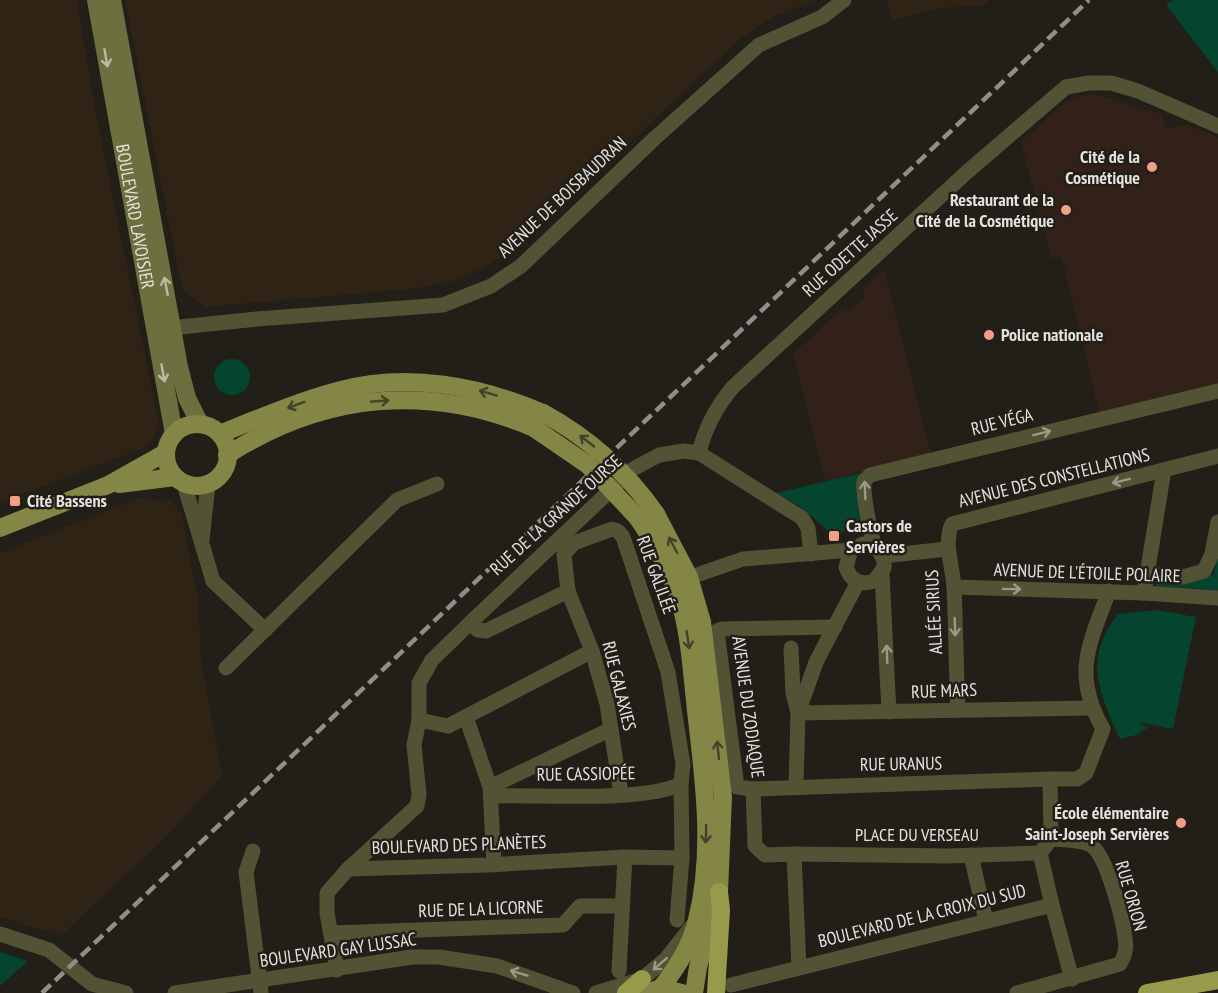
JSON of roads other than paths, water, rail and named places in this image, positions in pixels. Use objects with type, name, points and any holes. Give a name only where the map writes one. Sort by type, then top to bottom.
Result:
[{"type":"highway","points":[[719,892],[724,989]]},
{"type":"highway","points":[[1147,993],[1218,980]]},
{"type":"highway","points":[[626,993],[650,987]]},
{"type":"main road","points":[[220,434],[343,389],[376,385],[454,386],[482,391],[538,421],[588,465],[637,517],[681,580],[704,783],[706,853],[698,919],[684,955],[650,987]]},
{"type":"main road","points":[[227,455],[254,438],[319,412],[376,400],[432,400],[567,426],[604,454],[642,494],[656,514],[707,650],[723,797],[719,892],[698,967],[694,993]]},
{"type":"main road","points":[[0,528],[108,485],[165,453],[174,434],[186,426],[200,424],[220,434],[226,444],[225,467],[218,477],[208,484],[196,486],[180,480],[108,485]]},
{"type":"main road","points":[[165,453],[168,466],[180,480]]},
{"type":"main road","points":[[650,987],[682,993]]},
{"type":"street","name":"BOULEVARD LAVOISIER","points":[[96,0],[165,328],[187,398],[200,424]]},
{"type":"street","name":"BOULEVARD LAVOISIER","points":[[112,0],[165,328],[174,434]]},
{"type":"street","name":"AVENUE DE BOISBAUDRAN","points":[[165,328],[443,304],[491,286],[521,266],[655,138],[759,45],[822,17],[844,0]]},
{"type":"street","name":"RUE ODETTE JASSE","points":[[699,453],[719,404],[732,387],[984,157],[1066,87],[1089,82],[1111,83],[1138,91],[1218,126]]},
{"type":"street","name":"RUE VÉGA","points":[[880,552],[863,492],[864,481],[870,475],[1218,391]]},
{"type":"street","name":"RUE DE LA GRANDE OURSE","points":[[470,623],[633,469],[659,455],[684,451],[699,453]]},
{"type":"street","points":[[699,453],[802,518],[808,528],[811,554]]},
{"type":"street","name":"AVENUE DES CONSTELLATIONS","points":[[948,549],[948,533],[952,524],[960,520],[1218,456]]},
{"type":"street","points":[[1144,592],[1149,574],[1164,470]]},
{"type":"street","points":[[180,480],[213,581],[265,630]]},
{"type":"street","points":[[202,549],[208,484]]},
{"type":"street","points":[[226,668],[397,500],[436,484]]},
{"type":"street","points":[[1149,574],[1183,577],[1204,571],[1212,554],[1218,522]]},
{"type":"street","name":"RUE GALILÉE","points":[[568,591],[564,554],[568,546],[612,529],[618,531],[633,563],[668,672],[683,764],[682,858],[677,920]]},
{"type":"street","points":[[681,580],[743,559],[851,550],[863,544],[880,552],[948,549]]},
{"type":"street","name":"ALLÉE SIRIUS","points":[[948,549],[954,587],[957,710]]},
{"type":"street","points":[[798,713],[816,662],[835,627],[853,577],[846,561],[851,550]]},
{"type":"street","points":[[880,552],[889,712]]},
{"type":"street","points":[[811,554],[830,559],[853,577],[869,583],[882,574]]},
{"type":"street","name":"AVENUE DE L'ÉTOILE POLAIRE","points":[[954,587],[1144,592],[1218,598]]},
{"type":"street","points":[[348,869],[417,806],[419,795],[414,745],[418,720],[419,683],[423,672],[470,623],[478,630],[486,631],[568,591]]},
{"type":"street","name":"RUE GALAXIES","points":[[568,591],[592,651],[611,729],[621,794]]},
{"type":"street","points":[[1040,853],[1051,839],[1050,779],[1077,779],[1086,773],[1103,729],[1091,708],[1086,656],[1094,626],[1109,591]]},
{"type":"street","name":"AVENUE DU ZODIAQUE","points":[[794,854],[765,855],[755,846],[753,789],[737,787],[717,631],[722,629],[835,627]]},
{"type":"street","points":[[791,648],[793,693],[798,713],[796,786]]},
{"type":"street","points":[[418,720],[448,726],[592,651]]},
{"type":"street","name":"RUE MARS","points":[[798,713],[1091,708]]},
{"type":"street","points":[[466,717],[491,792],[495,865]]},
{"type":"street","points":[[491,792],[611,729]]},
{"type":"street","name":"RUE URANUS","points":[[753,789],[1050,779]]},
{"type":"street","name":"RUE CASSIOPÉE","points":[[491,792],[621,794],[667,791],[681,784]]},
{"type":"street","name":"RUE ORION","points":[[1017,993],[1120,964],[1125,957],[1125,938],[1107,871],[1094,848],[1078,842],[1051,839]]},
{"type":"street","points":[[253,851],[246,872],[260,987]]},
{"type":"street","name":"PLACE DU VERSEAU","points":[[794,854],[1040,853]]},
{"type":"street","name":"BOULEVARD DE LA CROIX DU SUD","points":[[724,989],[799,967],[1052,905],[1040,853]]},
{"type":"street","points":[[794,854],[799,967]]},
{"type":"street","points":[[971,855],[986,921]]},
{"type":"street","points":[[619,970],[625,857]]},
{"type":"street","name":"BOULEVARD DES PLANÈTES","points":[[337,970],[327,913],[327,893],[348,869],[495,865],[625,857],[682,858]]},
{"type":"street","points":[[1052,905],[1072,979]]},
{"type":"street","name":"RUE DE LA LICORNE","points":[[332,933],[562,926],[580,906],[622,906]]},
{"type":"street","points":[[0,934],[49,950],[92,984],[126,993]]},
{"type":"street","name":"BOULEVARD GAY LUSSAC","points":[[175,993],[260,987],[412,957],[439,957],[497,966],[573,993]]},
{"type":"street","points":[[596,993],[650,987]]},
{"type":"railway","points":[[42,993],[1089,0]]},
{"type":"place","name":"Cité de la Cosmétique","points":[[1152,167]]},
{"type":"place","name":"Restaurant de la Cité de la Cosmétique","points":[[1066,210]]},
{"type":"place","name":"Police nationale","points":[[989,335]]},
{"type":"place","name":"Cité Bassens","points":[[15,501]]},
{"type":"place","name":"Castors de Servières","points":[[834,536]]},
{"type":"place","name":"École élémentaire Saint-Joseph Servières","points":[[1181,823]]}]
